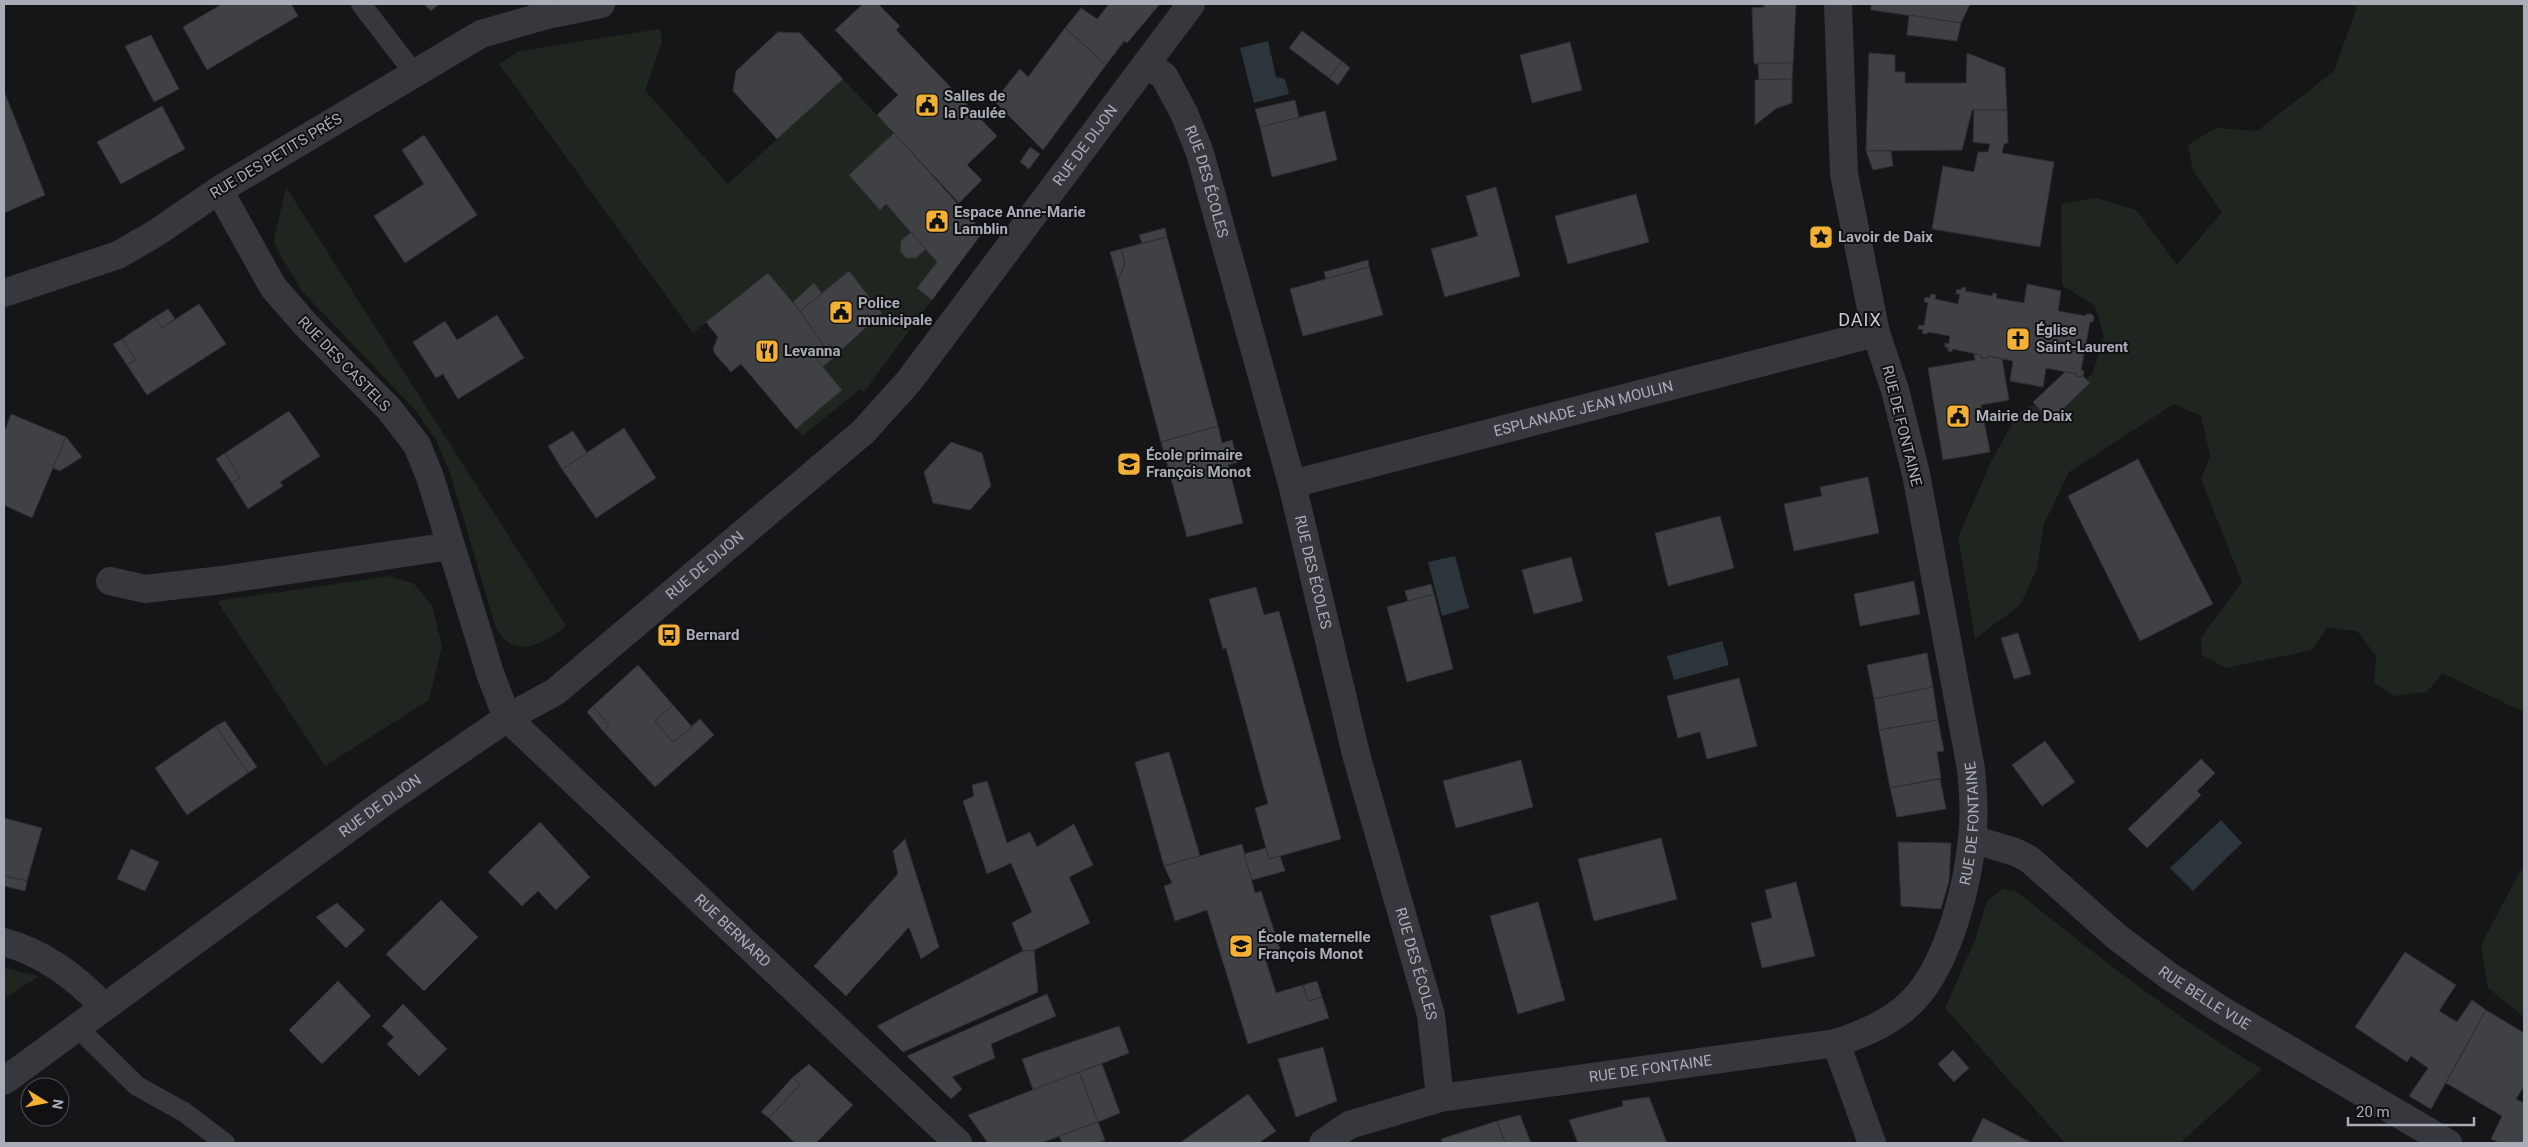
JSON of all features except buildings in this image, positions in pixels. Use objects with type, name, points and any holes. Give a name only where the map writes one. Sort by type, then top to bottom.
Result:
[{"type":"street","name":"RUE DES PETITS PRÉS","points":[[4,294],[118,255],[156,233],[219,190],[481,34],[545,10],[601,4]]},
{"type":"street","name":"RUE DE DIJON","points":[[4,1081],[383,803],[507,718],[555,692],[863,432],[910,381],[1190,4]]},
{"type":"street","name":"RUE DE FONTAINE","points":[[1323,1143],[1349,1125],[1440,1098],[1836,1043],[1861,1035],[1901,1012],[1918,996],[1933,972],[1955,916],[1972,839],[1974,804],[1971,769],[1918,484],[1895,390],[1876,333],[1844,174],[1838,4]]},
{"type":"street","name":"RUE DES ÉCOLES","points":[[1146,64],[1164,76],[1184,113],[1200,153],[1292,484],[1357,758],[1431,1015],[1440,1098]]},
{"type":"street","name":"RUE DES CASTELS","points":[[219,190],[273,288],[389,409],[416,446],[430,477],[490,673],[507,718]]},
{"type":"street","name":"ESPLANADE JEAN MOULIN","points":[[1292,484],[1876,333]]},
{"type":"street","points":[[110,581],[145,589],[222,580],[451,546]]},
{"type":"street","name":"RUE BERNARD","points":[[507,718],[958,1143]]},
{"type":"street","name":"RUE BELLE VUE","points":[[1972,839],[1997,845],[2028,859],[2117,937],[2169,976],[2220,1009],[2448,1143]]},
{"type":"street","points":[[4,942],[28,948],[63,970],[84,986],[104,1007]]},
{"type":"street","points":[[1836,1043],[1872,1143]]},
{"type":"lane","points":[[361,4],[414,73]]},
{"type":"lane","points":[[77,1027],[137,1086],[184,1112],[225,1143]]},
{"type":"shaded area","points":[[2355,4],[2524,4],[2524,712],[2442,673],[2427,692],[2394,696],[2374,683],[2376,656],[2357,631],[2327,628],[2312,650],[2226,668],[2202,655],[2201,638],[2242,582],[2201,479],[2210,456],[2201,416],[2174,404],[2069,472],[2044,524],[2037,569],[2020,605],[1975,639],[1958,537],[1991,462],[2018,413],[2092,375],[2104,336],[2095,306],[2062,285],[2061,204],[2097,198],[2136,210],[2177,265],[2222,212],[2193,171],[2188,145],[2216,128],[2257,131],[2334,71],[2356,10]]},
{"type":"shaded area","points":[[660,29],[662,42],[645,90],[728,184],[843,79],[894,133],[886,204],[911,232],[901,241],[900,251],[906,258],[916,258],[926,249],[937,262],[917,288],[932,300],[864,392],[860,389],[803,436],[796,429],[842,390],[823,367],[882,313],[850,272],[822,293],[814,284],[793,302],[768,273],[693,333],[499,64],[519,51]]},
{"type":"shaded area","points":[[1268,41],[1276,77],[1285,79],[1289,94],[1254,103],[1240,48]]},
{"type":"shaded area","points":[[286,187],[566,626],[547,639],[537,644],[518,646],[509,643],[502,636],[495,625],[450,473],[436,440],[416,411],[302,291],[277,250],[274,240]]},
{"type":"shaded area","points":[[1455,556],[1469,608],[1442,616],[1428,562]]},
{"type":"shaded area","points":[[390,576],[414,584],[432,605],[442,647],[429,700],[325,766],[217,601]]},
{"type":"shaded area","points":[[1722,641],[1729,665],[1674,680],[1667,656]]},
{"type":"shaded area","points":[[2221,820],[2242,843],[2193,891],[2170,868]]},
{"type":"shaded area","points":[[2524,864],[2524,1017],[2488,988],[2481,945]]},
{"type":"shaded area","points":[[2003,889],[2015,891],[2021,895],[2169,1008],[2262,1069],[2180,1143],[2065,1143],[1945,1008],[1975,940],[1987,901]]},
{"type":"shaded area","points":[[4,968],[39,976],[4,999]]},
{"type":"place","name":"Salles de la Paulée","points":[[927,105]]},
{"type":"place","name":"Espace Anne-Marie Lamblin","points":[[937,221]]},
{"type":"place","name":"Lavoir de Daix","points":[[1821,237]]},
{"type":"place","name":"Police municipale","points":[[841,312]]},
{"type":"place","name":"Église Saint-Laurent","points":[[2018,339]]},
{"type":"place","name":"Levanna","points":[[767,351]]},
{"type":"place","name":"Mairie de Daix","points":[[1958,416]]},
{"type":"place","name":"École primaire François Monot","points":[[1129,464]]},
{"type":"place","name":"Bernard","points":[[669,635]]},
{"type":"place","name":"École maternelle François Monot","points":[[1241,946]]},
{"type":"district","name":"DAIX","points":[[1860,320]]}]
